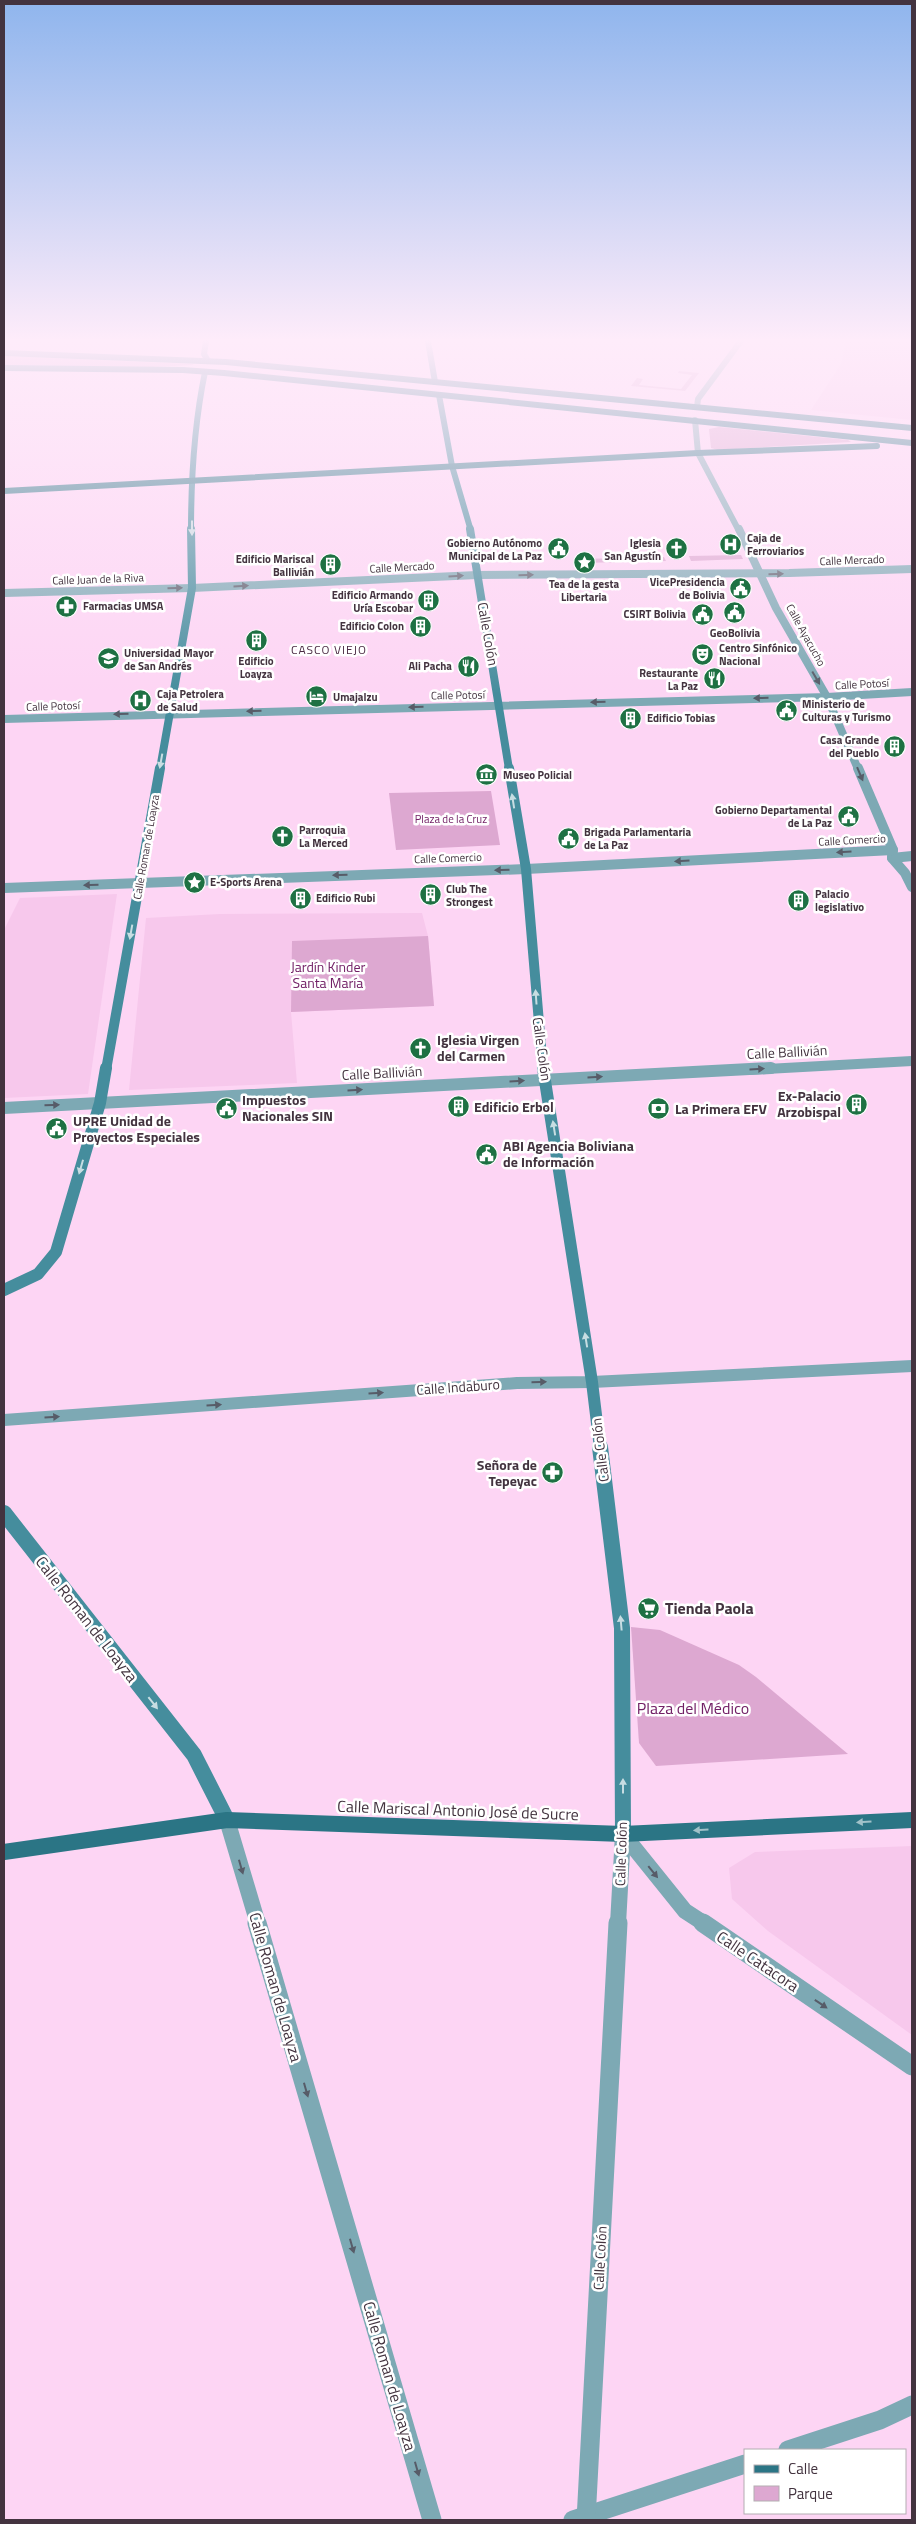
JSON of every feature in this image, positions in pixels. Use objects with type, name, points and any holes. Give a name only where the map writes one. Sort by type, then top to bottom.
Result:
[{"type":"main road","name":"Calle Roman de Loayza","points":[[4,1290],[38,1274],[56,1252],[100,1104],[192,588],[191,480],[193,459]]},
{"type":"main road","name":"Calle Colón","points":[[451,459],[470,527],[500,705],[513,801],[526,869],[540,1051],[592,1382],[622,1628],[623,1834]]},
{"type":"main road","points":[[4,490],[588,459]]},
{"type":"main road","name":"Calle Roman de Loayza","points":[[4,1513],[194,1755],[227,1820]]},
{"type":"main road","name":"Calle Mariscal Antonio José de Sucre","points":[[4,1852],[227,1820],[623,1834],[912,1820]]},
{"type":"street","name":"Calle Ayacucho","points":[[701,459],[750,551],[759,574],[790,633],[827,697],[892,854],[912,887]]},
{"type":"street","name":"Calle Mercado","points":[[192,588],[477,575],[759,574],[912,568]]},
{"type":"street","name":"Calle Juan de la Riva","points":[[4,593],[192,588]]},
{"type":"street","name":"Calle Potosí","points":[[4,719],[170,713],[827,697],[912,692]]},
{"type":"street","name":"Calle Comercio","points":[[4,888],[892,854],[912,856]]},
{"type":"street","name":"Calle Ballivián","points":[[4,1108],[912,1061]]},
{"type":"street","name":"Calle Indaburo","points":[[4,1420],[517,1383],[592,1382],[912,1366]]},
{"type":"street","name":"Calle Roman de Loayza","points":[[227,1820],[432,2520]]},
{"type":"street","name":"Calle Catacora","points":[[623,1834],[684,1911],[912,2066]]},
{"type":"street","name":"Calle Colón","points":[[582,2519],[623,1834]]},
{"type":"street","points":[[791,2449],[880,2420],[912,2405]]},
{"type":"street","points":[[582,2519],[744,2464]]},
{"type":"shaded area","points":[[117,894],[88,1094],[4,1098],[4,930],[20,898]]},
{"type":"shaded area","points":[[422,913],[428,936],[434,1006],[291,1012],[297,1083],[129,1090],[146,918],[220,914]]},
{"type":"shaded area","points":[[912,1846],[912,2035],[768,1931],[732,1899],[729,1868],[755,1852]]},
{"type":"green space","points":[[741,555],[743,559],[691,561],[689,556]]},
{"type":"green space","points":[[664,557],[666,561],[581,563],[580,559]]},
{"type":"green space","name":"Plaza de la Cruz","points":[[491,791],[500,845],[396,850],[389,793]]},
{"type":"green space","name":"Jardín Kinder Santa María","points":[[428,936],[434,1006],[291,1012],[292,941]]},
{"type":"green space","name":"Plaza del Médico","points":[[631,1627],[660,1630],[739,1665],[848,1754],[656,1766],[639,1743]]},
{"type":"place","name":"Caja de Ferroviarios","points":[[731,544]]},
{"type":"place","name":"Gobierno Autónomo Municipal de La Paz","points":[[558,549]]},
{"type":"place","name":"Iglesia San Agustín","points":[[677,549]]},
{"type":"place","name":"Tea de la gesta Libertaria","points":[[584,563]]},
{"type":"place","name":"Edificio Mariscal Ballivián","points":[[330,565]]},
{"type":"place","name":"VicePresidencia de Bolivia","points":[[741,588]]},
{"type":"place","name":"Edificio Armando Uría Escobar","points":[[429,601]]},
{"type":"place","name":"Farmacias UMSA","points":[[67,606]]},
{"type":"place","name":"GeoBolivia","points":[[735,612]]},
{"type":"place","name":"CSIRT Bolivia","points":[[702,614]]},
{"type":"place","name":"Edificio Colon","points":[[420,626]]},
{"type":"place","name":"Edificio Loayza","points":[[256,640]]},
{"type":"place","name":"Centro Sinfónico Nacional","points":[[703,654]]},
{"type":"place","name":"Universidad Mayor de San Andrés","points":[[108,659]]},
{"type":"place","name":"Ali Pacha","points":[[468,666]]},
{"type":"place","name":"Restaurante La Paz","points":[[714,679]]},
{"type":"place","name":"Umajalzu","points":[[317,697]]},
{"type":"place","name":"Caja Petrolera de Salud","points":[[141,700]]},
{"type":"place","name":"Ministerio de Culturas y Turismo","points":[[786,710]]},
{"type":"place","name":"Edificio Tobias","points":[[631,718]]},
{"type":"place","name":"Casa Grande del Pueblo","points":[[895,746]]},
{"type":"place","name":"Museo Policial","points":[[487,775]]},
{"type":"place","name":"Gobierno Departamental de La Paz","points":[[848,816]]},
{"type":"place","name":"Parroquia La Merced","points":[[283,836]]},
{"type":"place","name":"Brigada Parlamentaria de La Paz","points":[[568,838]]},
{"type":"place","name":"E-Sports Arena","points":[[194,882]]},
{"type":"place","name":"Club The Strongest","points":[[430,895]]},
{"type":"place","name":"Edificio Rubi","points":[[300,898]]},
{"type":"place","name":"Palacio legislativo","points":[[799,900]]},
{"type":"place","name":"Iglesia Virgen del Carmen","points":[[421,1048]]},
{"type":"place","name":"Ex-Palacio Arzobispal","points":[[857,1104]]},
{"type":"place","name":"Edificio Erbol","points":[[458,1107]]},
{"type":"place","name":"Impuestos Nacionales SIN","points":[[226,1108]]},
{"type":"place","name":"La Primera EFV","points":[[659,1109]]},
{"type":"place","name":"UPRE Unidad de Proyectos Especiales","points":[[57,1129]]},
{"type":"place","name":"ABI Agencia Boliviana de Información","points":[[487,1154]]},
{"type":"place","name":"Señora de Tepeyac","points":[[553,1473]]},
{"type":"place","name":"Tienda Paola","points":[[649,1608]]},
{"type":"district","name":"CASCO VIEJO","points":[[329,650]]}]
